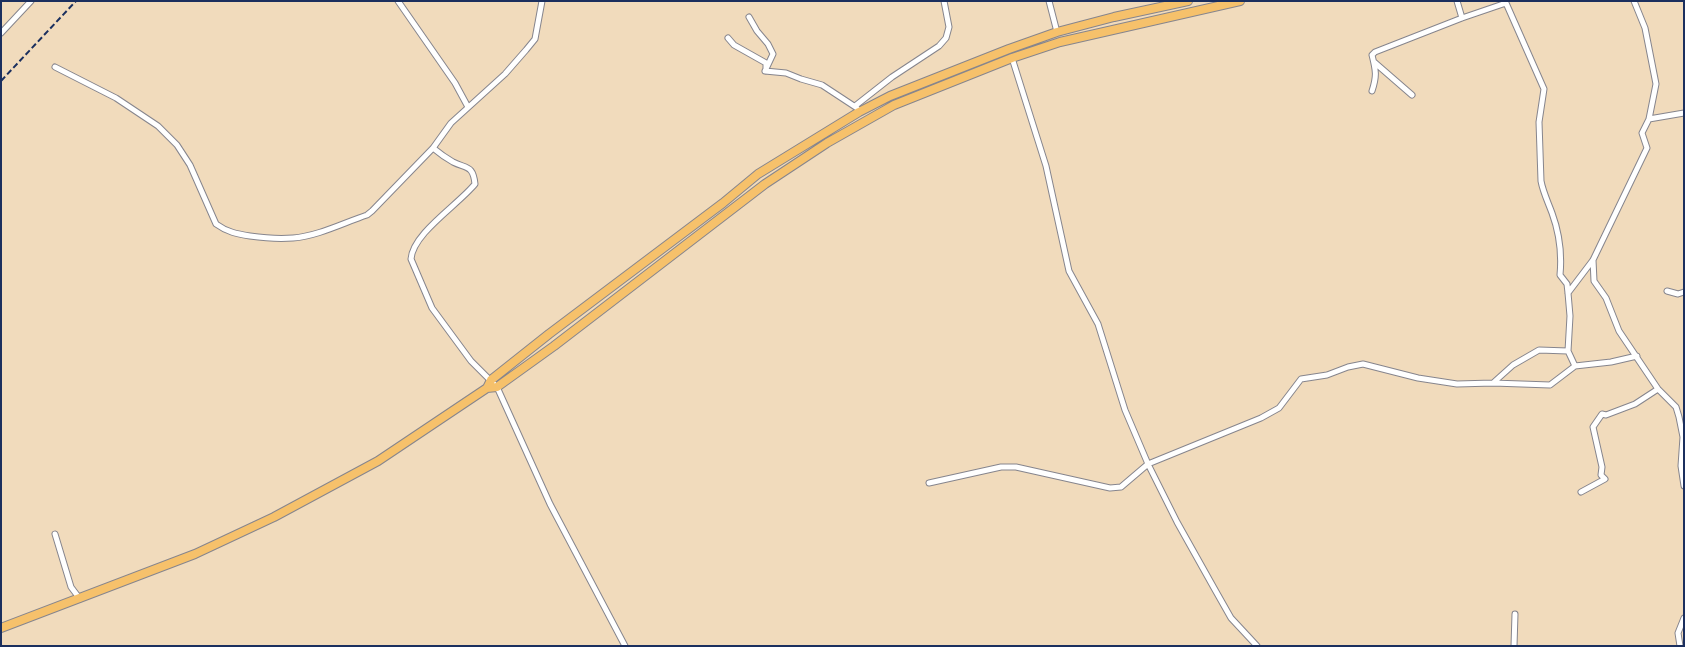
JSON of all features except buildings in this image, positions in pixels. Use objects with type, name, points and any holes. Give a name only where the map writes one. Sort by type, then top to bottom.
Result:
[{"type":"main road","points":[[487,388],[491,380],[549,334],[723,203],[758,174],[857,109],[1009,49],[1057,32],[1114,17],[1188,1]]},
{"type":"main road","points":[[1,628],[195,554],[274,517],[327,490],[378,461],[487,388],[497,386],[573,332],[765,184],[827,143],[894,105],[1012,58],[1060,42],[1240,1]]},
{"type":"street","points":[[1,32],[31,1]]},
{"type":"street","points":[[398,1],[455,83],[468,107]]},
{"type":"street","points":[[55,67],[116,98],[158,126],[177,145],[190,165],[216,224],[223,229],[234,233],[258,237],[294,238],[317,233],[366,214],[433,148],[451,123],[505,74],[535,39],[542,1]]},
{"type":"street","points":[[765,71],[786,73],[822,84],[857,109],[892,77],[939,46],[946,38],[949,27],[944,1]]},
{"type":"street","points":[[1049,1],[1057,32]]},
{"type":"street","points":[[1457,1],[1462,18]]},
{"type":"street","points":[[1568,293],[1593,260],[1647,148],[1642,133],[1649,119],[1656,84],[1645,28],[1634,1]]},
{"type":"street","points":[[1372,91],[1376,80],[1372,55],[1378,49],[1506,2],[1544,89],[1539,122],[1541,180],[1557,226],[1561,260],[1560,275],[1567,284],[1568,293],[1570,316],[1568,351],[1575,366]]},
{"type":"street","points":[[749,17],[757,31],[768,44],[773,54],[765,71]]},
{"type":"street","points":[[728,38],[734,46],[766,63],[765,71]]},
{"type":"street","points":[[1012,58],[1046,166],[1069,272],[1098,324],[1125,410],[1148,464],[1177,522],[1231,618],[1257,646]]},
{"type":"street","points":[[1374,62],[1412,95]]},
{"type":"street","points":[[1649,119],[1684,113]]},
{"type":"street","points":[[433,148],[456,163],[466,166],[474,177],[475,184],[466,195],[423,234],[415,244],[411,259],[432,308],[471,361],[497,386],[550,504],[625,646]]},
{"type":"street","points":[[1593,260],[1594,281],[1606,298],[1619,330],[1658,388],[1676,406],[1683,437],[1681,466],[1684,486]]},
{"type":"street","points":[[1667,291],[1678,294],[1684,292]]},
{"type":"street","points":[[1493,383],[1513,365],[1538,350],[1568,351]]},
{"type":"street","points":[[929,483],[1001,467],[1016,467],[1110,488],[1121,487],[1148,464],[1262,418],[1279,408],[1301,379],[1327,375],[1348,367],[1363,364],[1418,378],[1457,384],[1493,383],[1550,385],[1575,366],[1611,362],[1637,356]]},
{"type":"street","points":[[1581,492],[1605,479],[1601,475],[1602,467],[1592,427],[1602,414],[1606,415],[1636,404],[1658,388]]},
{"type":"street","points":[[55,534],[71,587],[80,599]]},
{"type":"street","points":[[1514,646],[1515,614]]},
{"type":"street","points":[[1680,646],[1678,633],[1684,618]]},
{"type":"railway","points":[[1,81],[76,1]]}]
